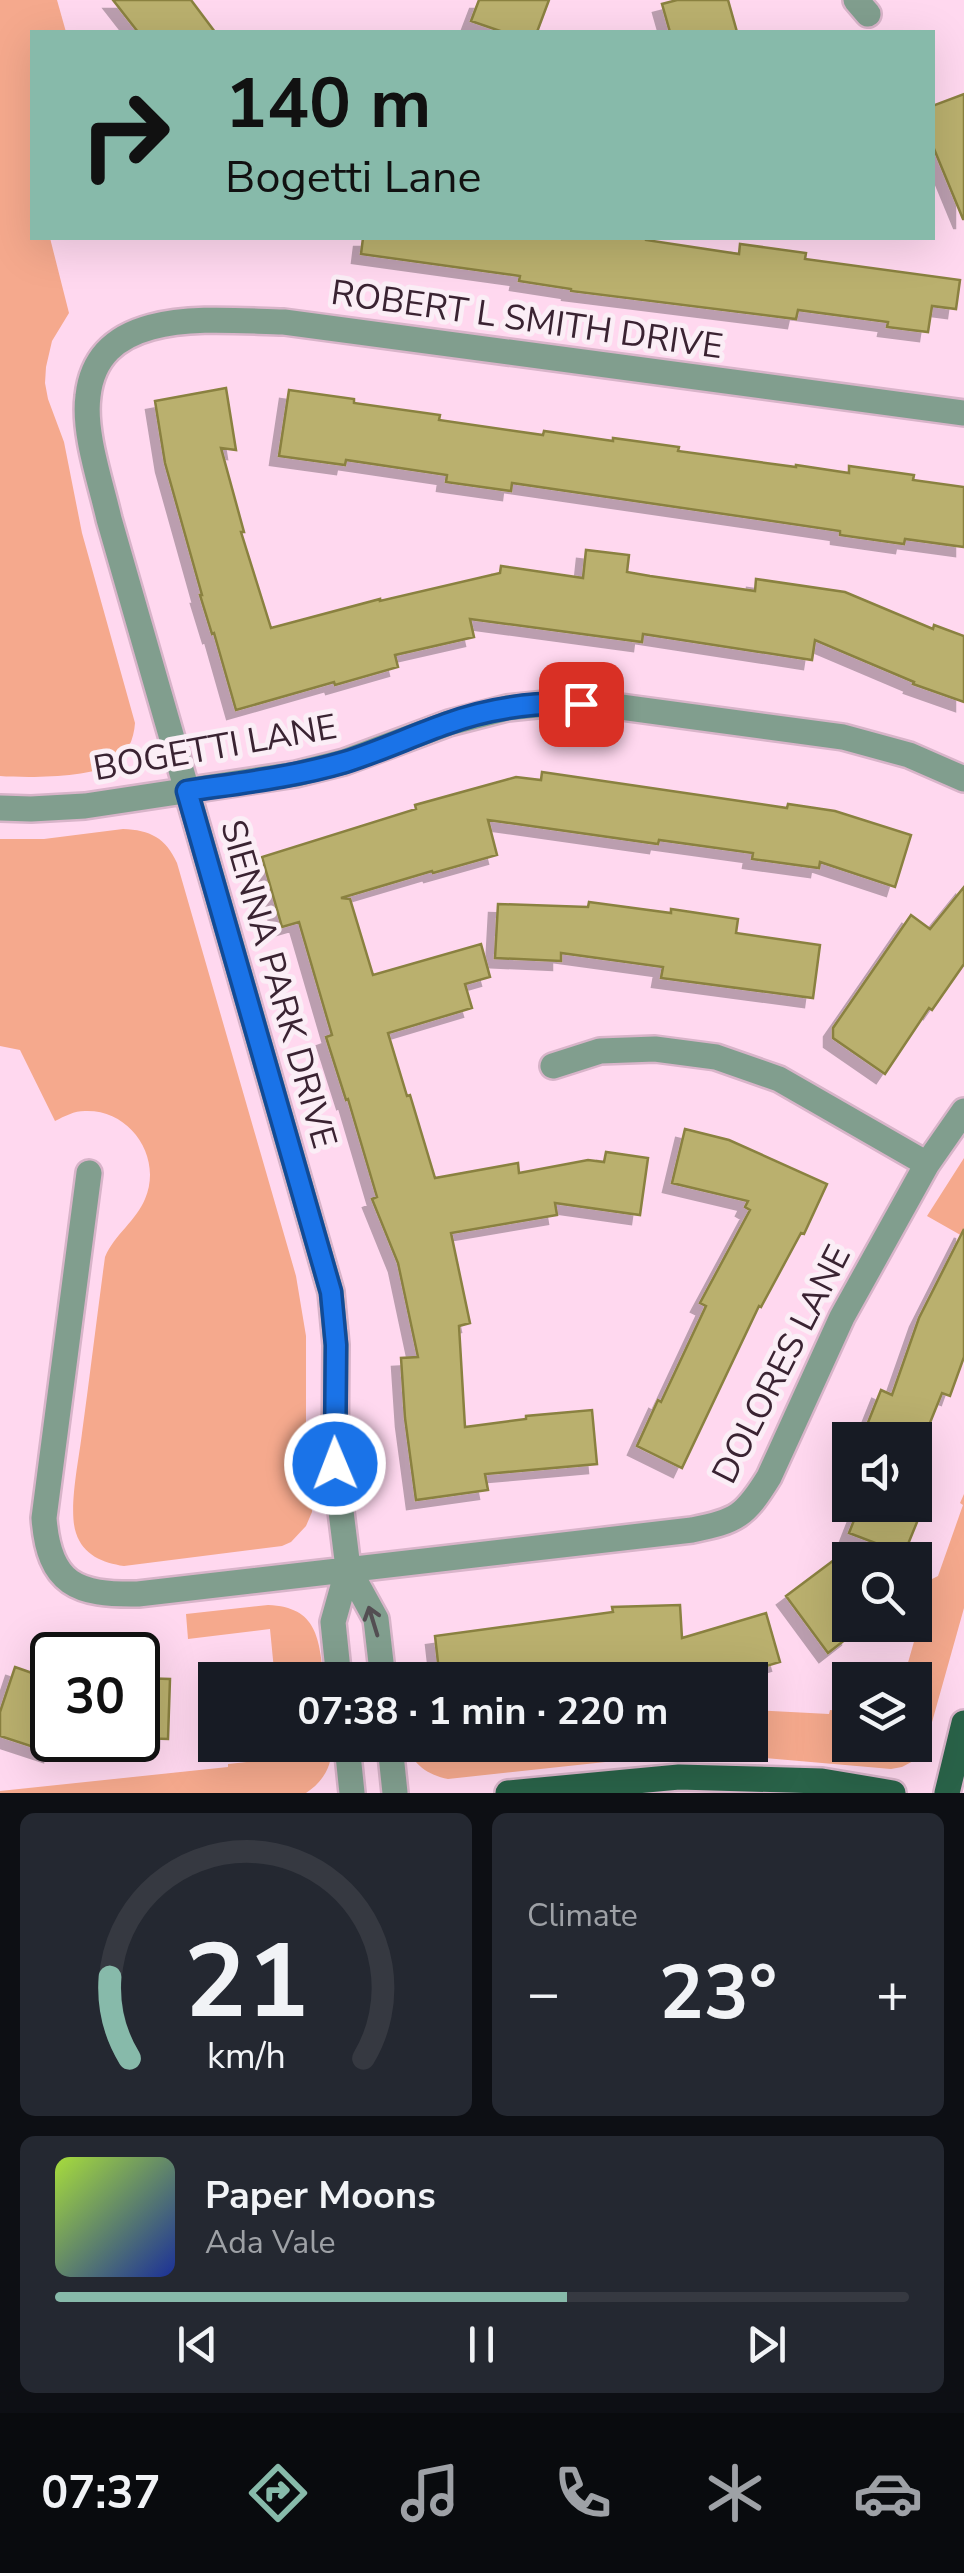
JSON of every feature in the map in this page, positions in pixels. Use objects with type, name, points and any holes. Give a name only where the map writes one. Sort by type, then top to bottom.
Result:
[{"type":"main road","points":[[947,1793],[964,1723]]},
{"type":"main road","points":[[508,1793],[679,1777],[751,1777],[822,1781],[893,1793]]},
{"type":"street","name":"ROBERT L SMITH DRIVE","points":[[95,368],[111,344],[133,332],[160,325],[284,322],[964,412]]},
{"type":"street","name":"SIENNA PARK DRIVE","points":[[95,368],[88,396],[89,428],[108,519],[331,1292],[336,1345],[335,1464],[348,1568],[376,1619],[381,1662]]},
{"type":"street","name":"BOGETTI LANE","points":[[0,808],[85,806],[296,774],[344,762],[449,723],[506,708],[556,703],[606,705],[844,737],[908,754],[964,779]]},
{"type":"street","points":[[553,1066],[600,1051],[656,1048],[716,1057],[780,1079],[927,1164]]},
{"type":"street","name":"DOLORES LANE","points":[[89,1174],[44,1518],[46,1547],[58,1571],[79,1588],[106,1594],[138,1594],[692,1530],[740,1516],[769,1477],[842,1316],[927,1164],[964,1111]]},
{"type":"street","name":"SIENNA PARK DRIVE","points":[[338,1662],[333,1622],[348,1568]]},
{"type":"street","points":[[349,1762],[352,1793]]},
{"type":"street","points":[[392,1762],[395,1793]]},
{"type":"shaded area","points":[[0,0],[57,0],[65,30],[30,30],[30,240],[51,240],[69,313],[52,341],[45,383],[64,442],[82,533],[135,723],[122,756],[102,769],[58,776],[0,776]]},
{"type":"shaded area","points":[[123,829],[156,837],[168,847],[177,863],[296,1276],[306,1336],[306,1437],[313,1498],[306,1526],[282,1546],[124,1566],[101,1560],[79,1541],[74,1498],[105,1257],[145,1199],[150,1167],[139,1138],[116,1118],[85,1111],[55,1121],[20,1050],[0,1046],[0,839],[44,839]]},
{"type":"shaded area","points":[[964,1158],[964,1237],[927,1216]]},
{"type":"shaded area","points":[[964,1494],[964,1608],[932,1722],[932,1662],[908,1662],[914,1642],[932,1642],[932,1579],[938,1576],[963,1505],[960,1503]]},
{"type":"shaded area","points":[[268,1605],[285,1607],[297,1612],[313,1628],[322,1662],[273,1662],[270,1629],[188,1639],[186,1614]]},
{"type":"shaded area","points":[[830,1710],[832,1762],[911,1762],[891,1769],[768,1758],[768,1711],[829,1714]]},
{"type":"shaded area","points":[[329,1762],[318,1783],[306,1793],[0,1793],[228,1767]]},
{"type":"shaded area","points":[[417,1762],[605,1762],[448,1779]]},
{"type":"building","points":[[113,0],[191,0],[214,30],[136,30]]},
{"type":"building","points":[[479,0],[549,0],[538,30],[497,30],[471,21]]},
{"type":"building","points":[[677,0],[728,0],[736,30],[669,30],[662,4]]},
{"type":"building","points":[[964,94],[964,219],[935,151],[935,105]]},
{"type":"building","points":[[363,240],[646,240],[739,254],[740,244],[806,253],[805,259],[960,280],[956,309],[932,306],[928,332],[887,327],[888,322],[798,310],[796,319],[571,291],[519,281],[520,276],[361,254]]},
{"type":"building","points":[[226,388],[236,450],[221,448],[241,532],[271,628],[500,573],[501,566],[583,578],[586,550],[629,555],[627,572],[650,576],[755,591],[756,579],[845,592],[933,629],[934,625],[964,636],[964,702],[815,640],[812,660],[643,634],[642,642],[470,619],[474,637],[395,655],[398,667],[236,710],[165,463],[155,401]]},
{"type":"building","points":[[289,390],[440,415],[439,420],[543,435],[544,431],[613,438],[679,447],[678,451],[849,473],[849,466],[914,475],[913,480],[964,487],[964,547],[905,539],[904,544],[840,535],[840,531],[512,483],[511,491],[446,482],[447,475],[346,460],[345,465],[279,456]]},
{"type":"building","points":[[542,772],[787,808],[788,804],[835,811],[911,835],[895,887],[820,862],[819,868],[752,859],[753,853],[488,820],[497,855],[341,898],[350,899],[373,975],[481,944],[490,977],[465,984],[472,1008],[388,1033],[435,1178],[518,1163],[519,1173],[588,1160],[604,1162],[606,1152],[648,1158],[640,1215],[555,1203],[557,1215],[451,1233],[470,1323],[459,1326],[465,1427],[592,1410],[597,1464],[485,1474],[488,1490],[416,1500],[401,1358],[418,1357],[398,1263],[372,1199],[377,1197],[326,1037],[332,1035],[299,922],[282,927],[262,857],[416,809],[415,805],[516,777],[541,780]]},
{"type":"building","points":[[964,887],[964,964],[885,1074],[833,1038],[833,1028],[911,915],[930,929]]},
{"type":"building","points":[[589,902],[738,919],[736,933],[820,945],[813,998],[661,978],[663,967],[561,953],[561,961],[495,958],[498,904],[588,907]]},
{"type":"building","points":[[685,1129],[729,1140],[827,1184],[804,1234],[801,1233],[759,1306],[682,1468],[637,1446],[706,1306],[700,1303],[750,1210],[745,1207],[748,1201],[672,1183]]},
{"type":"building","points":[[964,1229],[964,1357],[950,1396],[942,1393],[930,1422],[868,1422],[881,1390],[892,1395],[919,1318]]},
{"type":"building","points":[[853,1522],[917,1522],[909,1542],[873,1542],[849,1533]]},
{"type":"building","points":[[832,1562],[832,1642],[842,1642],[828,1653],[786,1596]]},
{"type":"building","points":[[680,1605],[682,1638],[766,1613],[780,1662],[768,1665],[768,1662],[438,1662],[435,1636],[613,1612],[612,1607]]},
{"type":"building","points":[[15,1667],[30,1672],[30,1746],[0,1736],[0,1712]]},
{"type":"building","points":[[160,1679],[170,1679],[168,1739],[160,1739]]},
{"type":"route","points":[[335,1464],[336,1345],[331,1292],[187,791],[296,774],[344,762],[449,723],[506,708],[581,704]]}]
